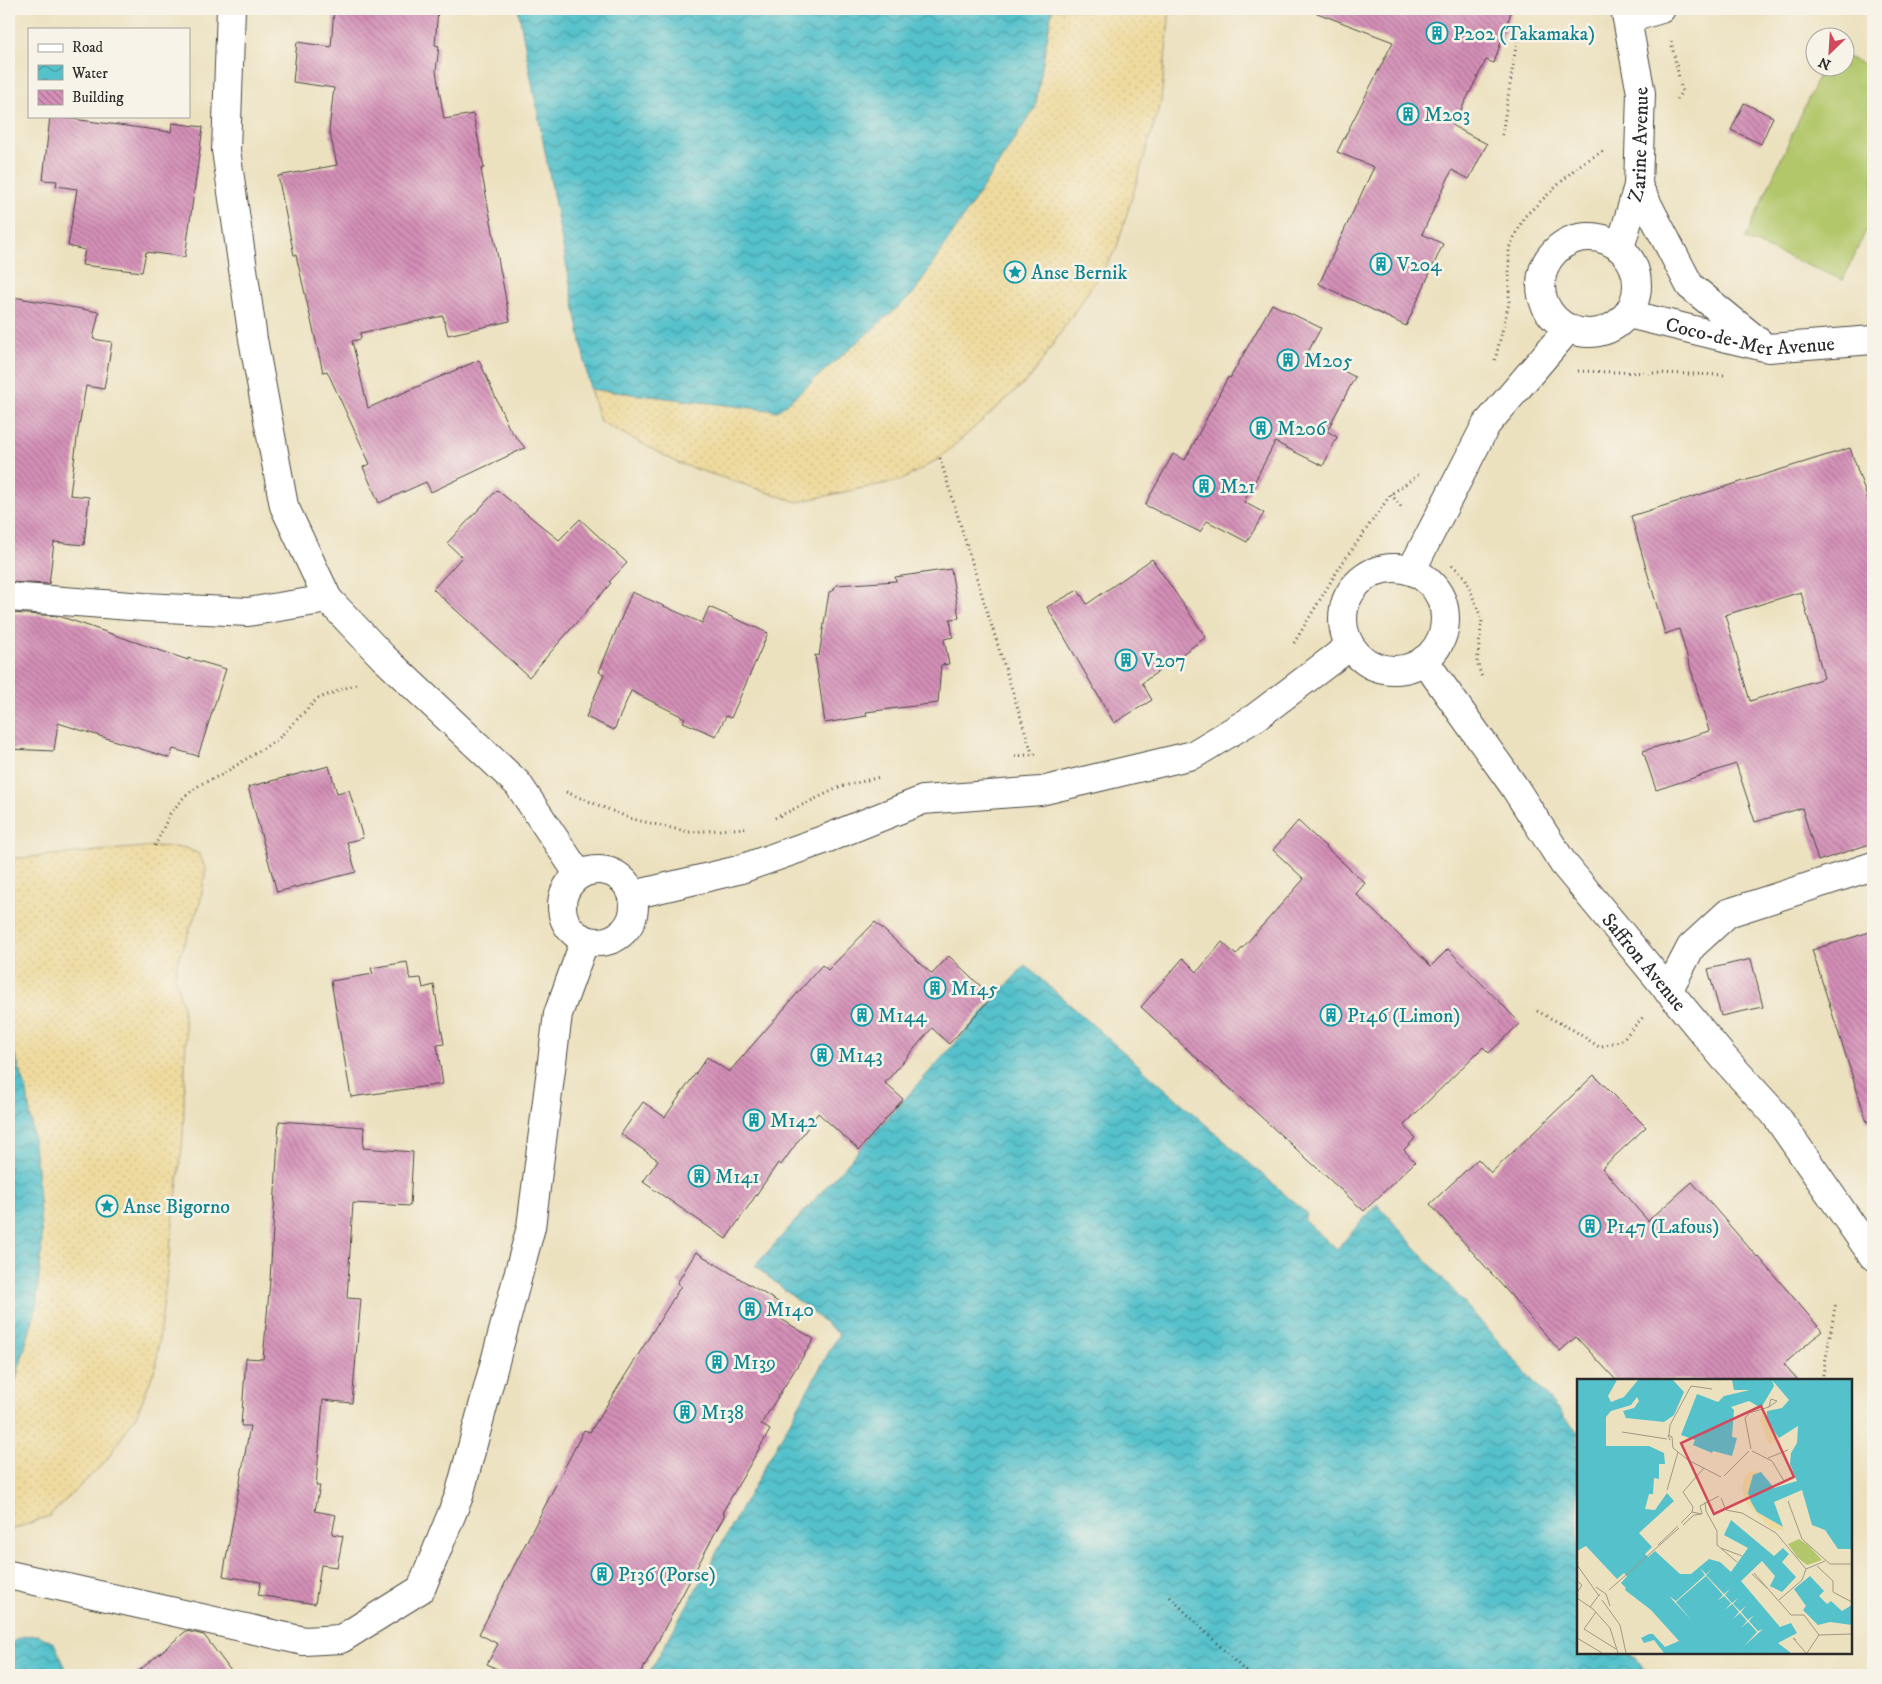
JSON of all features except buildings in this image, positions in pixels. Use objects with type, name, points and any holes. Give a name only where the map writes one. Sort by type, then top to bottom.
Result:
[{"type":"street","points":[[231,9],[226,150],[253,339],[284,506],[328,600],[383,657],[518,784],[579,875]]},
{"type":"street","points":[[1626,14],[1661,9]]},
{"type":"street","name":"Zarine Avenue","points":[[1620,248],[1638,186],[1641,93],[1626,14]]},
{"type":"street","points":[[1638,186],[1690,286],[1768,348]]},
{"type":"street","points":[[1589,237],[1605,240],[1620,248],[1629,258],[1635,272],[1637,287],[1635,301],[1628,314],[1616,325],[1601,332],[1584,333],[1568,329],[1555,320],[1545,306],[1540,291],[1542,274],[1547,260],[1559,247],[1572,239],[1589,237]]},
{"type":"street","name":"Coco-de-Mer Avenue","points":[[1628,314],[1768,348],[1873,340]]},
{"type":"street","points":[[1411,571],[1486,425],[1568,329]]},
{"type":"street","points":[[1393,568],[1411,571],[1426,578],[1436,590],[1443,605],[1445,621],[1442,637],[1433,651],[1424,660],[1406,668],[1391,669],[1375,666],[1361,658],[1350,646],[1344,629],[1343,610],[1349,594],[1360,580],[1376,570],[1393,568]]},
{"type":"street","points":[[9,597],[144,607],[248,612],[328,600]]},
{"type":"street","points":[[633,896],[738,870],[823,840],[923,800],[1041,791],[1193,755],[1256,716],[1350,646]]},
{"type":"street","name":"Saffron Avenue","points":[[1424,660],[1513,785],[1563,863],[1724,1058],[1774,1114],[1873,1256]]},
{"type":"street","points":[[1668,991],[1691,947],[1728,913],[1873,866]]},
{"type":"street","points":[[590,870],[601,870],[611,872],[625,882],[633,896],[635,907],[628,929],[619,937],[608,942],[596,943],[574,934],[567,926],[563,915],[562,903],[564,892],[579,875],[590,870]]},
{"type":"street","points":[[9,1574],[304,1641],[341,1639],[422,1589],[459,1496],[531,1227],[558,1014],[585,940]]},
{"type":"path","points":[[1670,36],[1682,92],[1666,114],[1578,166],[1524,217],[1509,248],[1509,303],[1494,363],[1580,371],[1724,376],[1734,374]]},
{"type":"path","points":[[1502,135],[1517,40]]},
{"type":"path","points":[[940,458],[1033,754],[1041,791]]},
{"type":"path","points":[[1292,647],[1339,568],[1391,494],[1422,472]]},
{"type":"path","points":[[1391,494],[1425,541],[1465,577],[1482,620],[1477,662],[1482,680]]},
{"type":"path","points":[[155,846],[170,814],[195,788],[221,775],[278,739],[317,699],[363,681]]},
{"type":"path","points":[[1006,756],[1042,754]]},
{"type":"path","points":[[771,819],[840,787],[887,776]]},
{"type":"path","points":[[518,784],[552,786],[632,819],[689,832],[754,828]]},
{"type":"path","points":[[1537,1010],[1575,1031],[1599,1048],[1622,1040]]},
{"type":"path","points":[[1822,1379],[1836,1302]]},
{"type":"path","points":[[1170,1597],[1248,1675]]},
{"type":"sand","name":"Anse Bernik","points":[[1052,9],[1170,9],[1161,101],[1116,250],[1031,377],[940,458],[902,480],[797,502],[678,463],[600,421],[590,389],[778,411],[1035,108]]},
{"type":"sand","name":"Anse Bigorno","points":[[155,846],[186,848],[199,854],[206,869],[200,903],[177,963],[175,977],[183,1007],[186,1037],[183,1139],[156,1366],[137,1414],[105,1462],[49,1516],[9,1531],[9,1397],[36,1309],[37,1169],[27,1092],[9,1037],[9,859]]},
{"type":"green space","points":[[1854,60],[1873,68],[1873,215],[1843,280],[1745,239],[1817,78],[1854,78]]},
{"type":"water","points":[[518,9],[1052,9],[1035,108],[913,294],[778,411],[590,389]]},
{"type":"water","points":[[1025,965],[1307,1214],[1304,1220],[1337,1249],[1377,1204],[1577,1431],[1577,1654],[1630,1654],[1650,1675],[648,1675],[839,1334],[755,1266]]},
{"type":"water","points":[[9,1037],[27,1091],[37,1169],[42,1244],[36,1309],[9,1397]]},
{"type":"water","points":[[38,1635],[54,1643],[69,1675],[9,1675],[9,1644],[24,1636]]},
{"type":"place","name":"P202 (Takamaka)","points":[[1437,33]]},
{"type":"place","name":"M203","points":[[1408,114]]},
{"type":"place","name":"V204","points":[[1381,264]]},
{"type":"place","name":"Anse Bernik","points":[[1015,272]]},
{"type":"place","name":"M205","points":[[1288,360]]},
{"type":"place","name":"M206","points":[[1261,428]]},
{"type":"place","name":"M21","points":[[1204,486]]},
{"type":"place","name":"V207","points":[[1126,660]]},
{"type":"place","name":"M145","points":[[935,988]]},
{"type":"place","name":"M144","points":[[862,1015]]},
{"type":"place","name":"P146 (Limon)","points":[[1331,1015]]},
{"type":"place","name":"M143","points":[[822,1055]]},
{"type":"place","name":"M142","points":[[754,1120]]},
{"type":"place","name":"M141","points":[[699,1176]]},
{"type":"place","name":"Anse Bigorno","points":[[107,1206]]},
{"type":"place","name":"P147 (Lafous)","points":[[1590,1226]]},
{"type":"place","name":"M140","points":[[750,1309]]},
{"type":"place","name":"M139","points":[[717,1362]]},
{"type":"place","name":"M138","points":[[685,1412]]},
{"type":"place","name":"P136 (Porse)","points":[[602,1574]]}]
